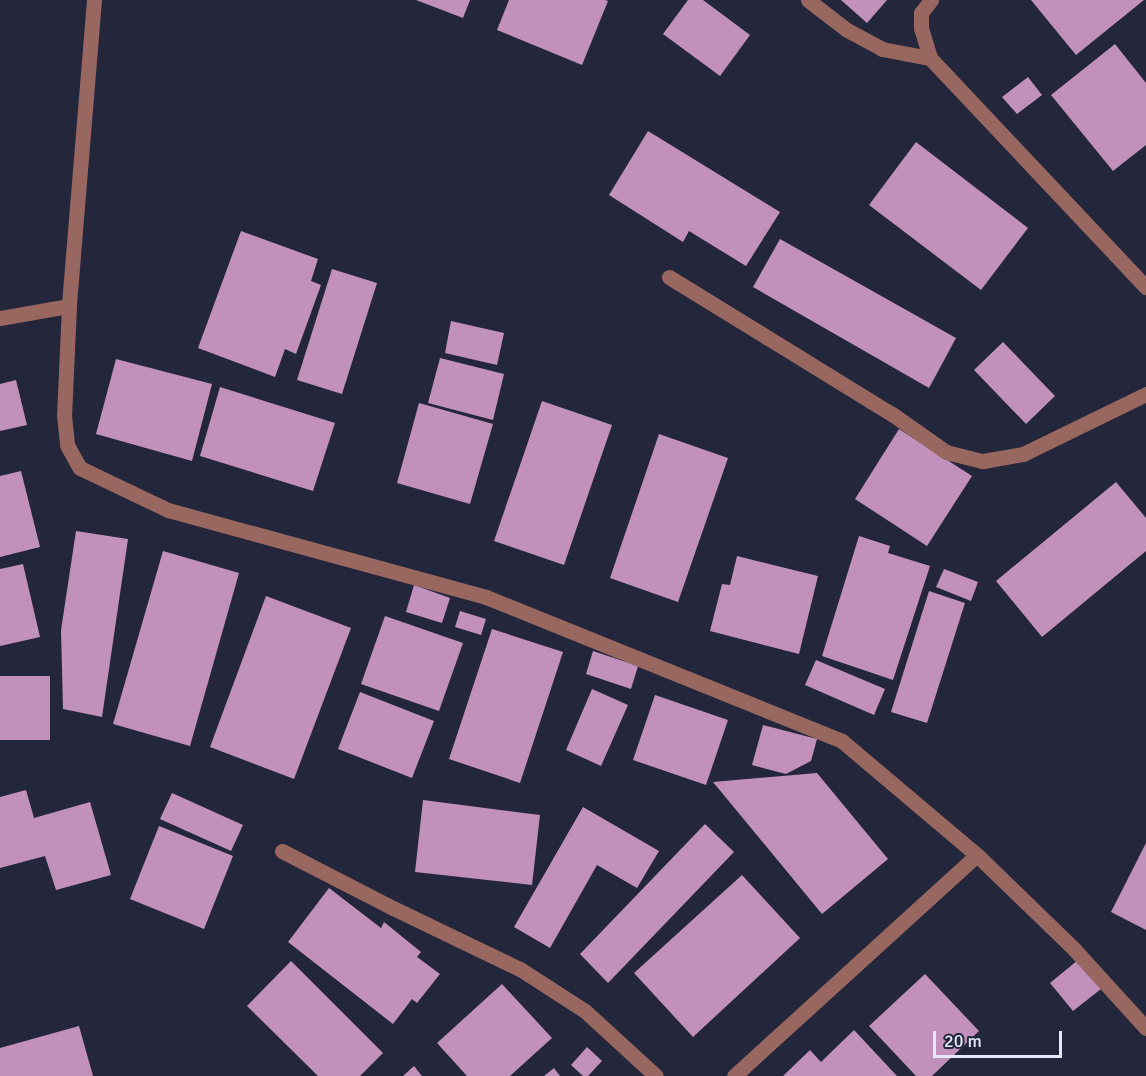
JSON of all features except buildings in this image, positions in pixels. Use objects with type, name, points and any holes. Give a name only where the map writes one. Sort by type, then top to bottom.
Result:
[{"type":"street","points":[[94,0],[69,306],[63,415],[67,445],[80,468],[168,510],[486,597],[842,741],[977,855],[1074,949],[1146,1028]]},
{"type":"street","points":[[808,0],[847,30],[882,50],[930,58]]},
{"type":"street","points":[[931,0],[921,13],[921,28],[930,58],[1146,287]]},
{"type":"street","points":[[669,277],[892,414],[946,452],[965,457],[983,461],[1023,453],[1146,394]]},
{"type":"street","points":[[0,318],[69,306]]},
{"type":"street","points":[[282,850],[393,908],[520,969],[585,1011],[656,1076]]},
{"type":"street","points":[[734,1076],[977,855]]}]
